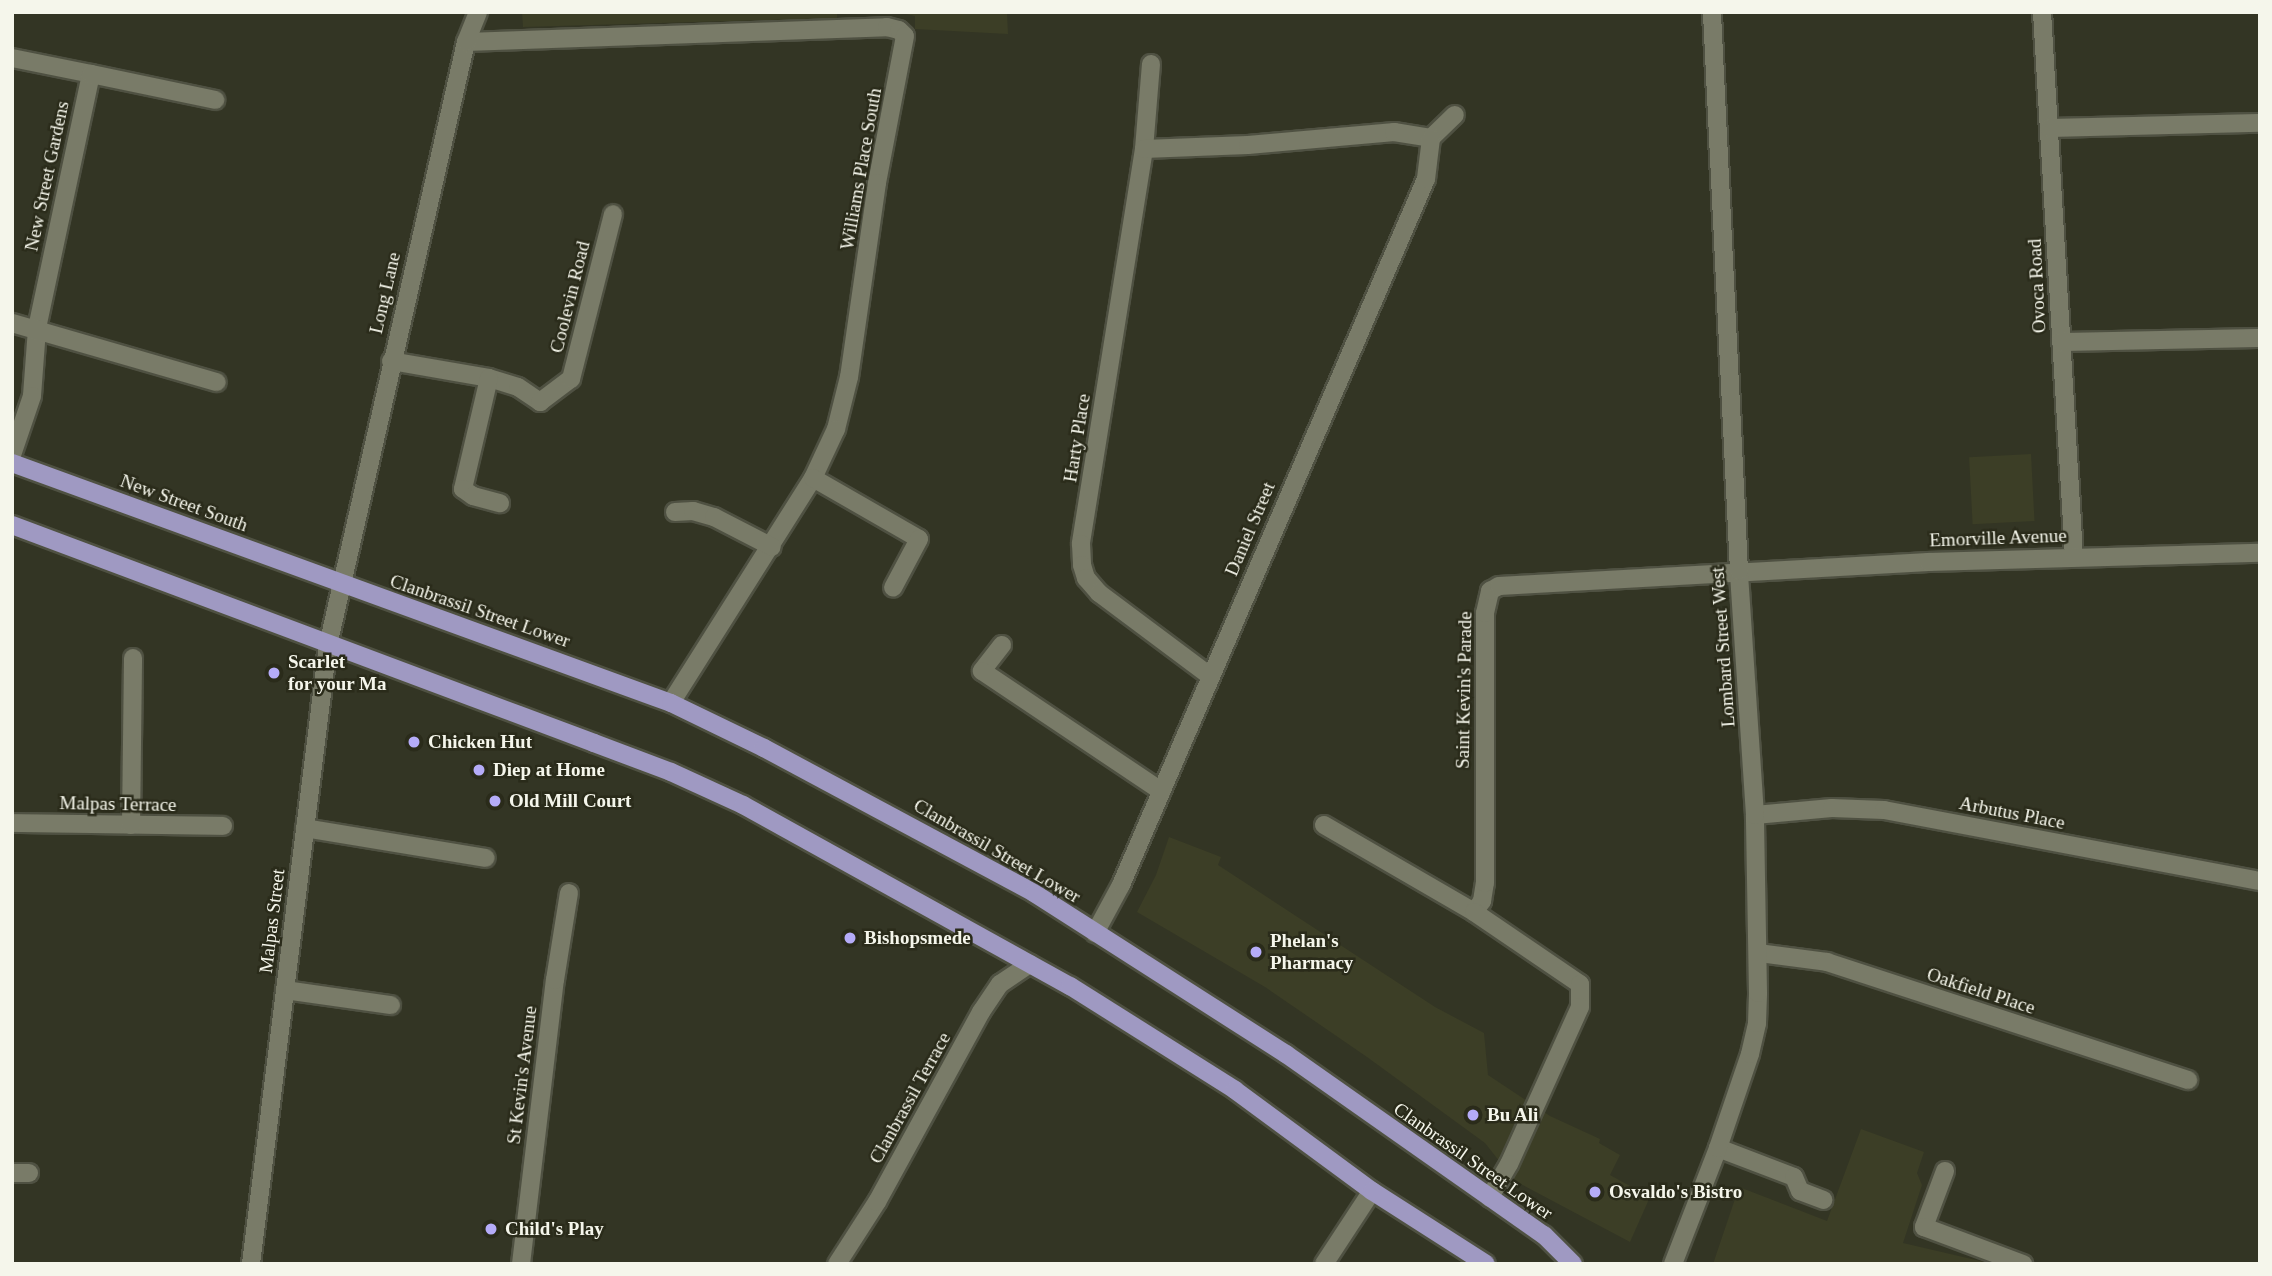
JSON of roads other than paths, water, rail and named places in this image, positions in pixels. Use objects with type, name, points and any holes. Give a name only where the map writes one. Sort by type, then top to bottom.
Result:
[{"type":"main road","name":"New Street South","points":[[12,463],[340,584]]},
{"type":"main road","points":[[12,525],[671,772],[743,805],[1030,964],[1235,1090],[1372,1191],[1486,1264]]},
{"type":"main road","name":"Clanbrassil Street Lower","points":[[340,584],[671,703],[898,818],[1034,893],[1286,1054],[1544,1236],[1573,1264]]},
{"type":"street","name":"Long Lane","points":[[340,584],[355,529],[391,360],[466,42],[478,12]]},
{"type":"street","name":"Lombard Street West","points":[[1673,1264],[1718,1148],[1750,1054],[1757,1023],[1759,953],[1755,815],[1739,571],[1713,12]]},
{"type":"street","name":"Ovoca Road","points":[[2042,12],[2074,557]]},
{"type":"street","name":"Williams Place South","points":[[466,42],[887,27],[905,36],[877,183],[849,377],[836,429],[813,478],[772,547],[671,703]]},
{"type":"street","points":[[12,58],[215,100]]},
{"type":"street","name":"Harty Place","points":[[1151,64],[1144,149],[1081,544],[1082,565],[1086,578],[1099,593],[1210,676]]},
{"type":"street","name":"New Street Gardens","points":[[12,455],[32,396],[37,329],[91,74]]},
{"type":"street","points":[[1144,149],[1248,145],[1394,132],[1431,138],[1455,115]]},
{"type":"street","points":[[2049,128],[2260,123]]},
{"type":"street","name":"Daniel Street","points":[[1095,933],[1121,885],[1426,179],[1431,138]]},
{"type":"street","name":"Coolevin Road","points":[[391,360],[489,378],[518,387],[540,402],[571,379],[612,214]]},
{"type":"street","points":[[12,323],[217,382]]},
{"type":"street","points":[[2061,342],[2260,338]]},
{"type":"street","points":[[489,378],[463,489],[473,496],[499,503]]},
{"type":"street","points":[[813,478],[919,539],[893,588]]},
{"type":"street","points":[[675,512],[693,511],[714,517],[772,547]]},
{"type":"street","name":"Emorville Avenue","points":[[1739,571],[2074,557],[2260,554]]},
{"type":"street","name":"Saint Kevin's Parade","points":[[1475,912],[1482,901],[1485,883],[1485,613],[1490,591],[1508,584],[1739,571]]},
{"type":"street","name":"Malpas Street","points":[[251,1264],[328,645],[340,584]]},
{"type":"street","points":[[1002,645],[982,671],[1161,791]]},
{"type":"street","points":[[131,825],[133,658]]},
{"type":"street","name":"Arbutus Place","points":[[1755,815],[1832,808],[1884,810],[2260,881]]},
{"type":"street","name":"Malpas Terrace","points":[[12,823],[223,826]]},
{"type":"street","points":[[1324,825],[1475,912],[1580,984],[1580,1007],[1509,1164],[1489,1198]]},
{"type":"street","points":[[305,828],[486,858]]},
{"type":"street","name":"St Kevin's Avenue","points":[[521,1264],[555,980],[569,893]]},
{"type":"street","name":"Oakfield Place","points":[[1759,953],[1827,962],[2188,1080]]},
{"type":"street","name":"Clanbrassil Terrace","points":[[837,1264],[877,1202],[981,1012],[1000,984],[1030,964]]},
{"type":"street","points":[[285,990],[391,1005]]},
{"type":"street","points":[[1718,1148],[1794,1177],[1800,1191],[1823,1200]]},
{"type":"street","points":[[1945,1171],[1924,1227],[2023,1264]]},
{"type":"street","points":[[1324,1264],[1372,1191]]},
{"type":"place","name":"Scarlet for your Ma","points":[[274,673]]},
{"type":"place","name":"Chicken Hut","points":[[414,742]]},
{"type":"place","name":"Diep at Home","points":[[479,770]]},
{"type":"place","name":"Old Mill Court","points":[[495,801]]},
{"type":"place","name":"Bishopsmede","points":[[850,938]]},
{"type":"place","name":"Phelan's Pharmacy","points":[[1256,952]]},
{"type":"place","name":"Bu Ali","points":[[1473,1115]]},
{"type":"place","name":"Osvaldo's Bistro","points":[[1595,1192]]},
{"type":"place","name":"Child's Play","points":[[491,1229]]}]
